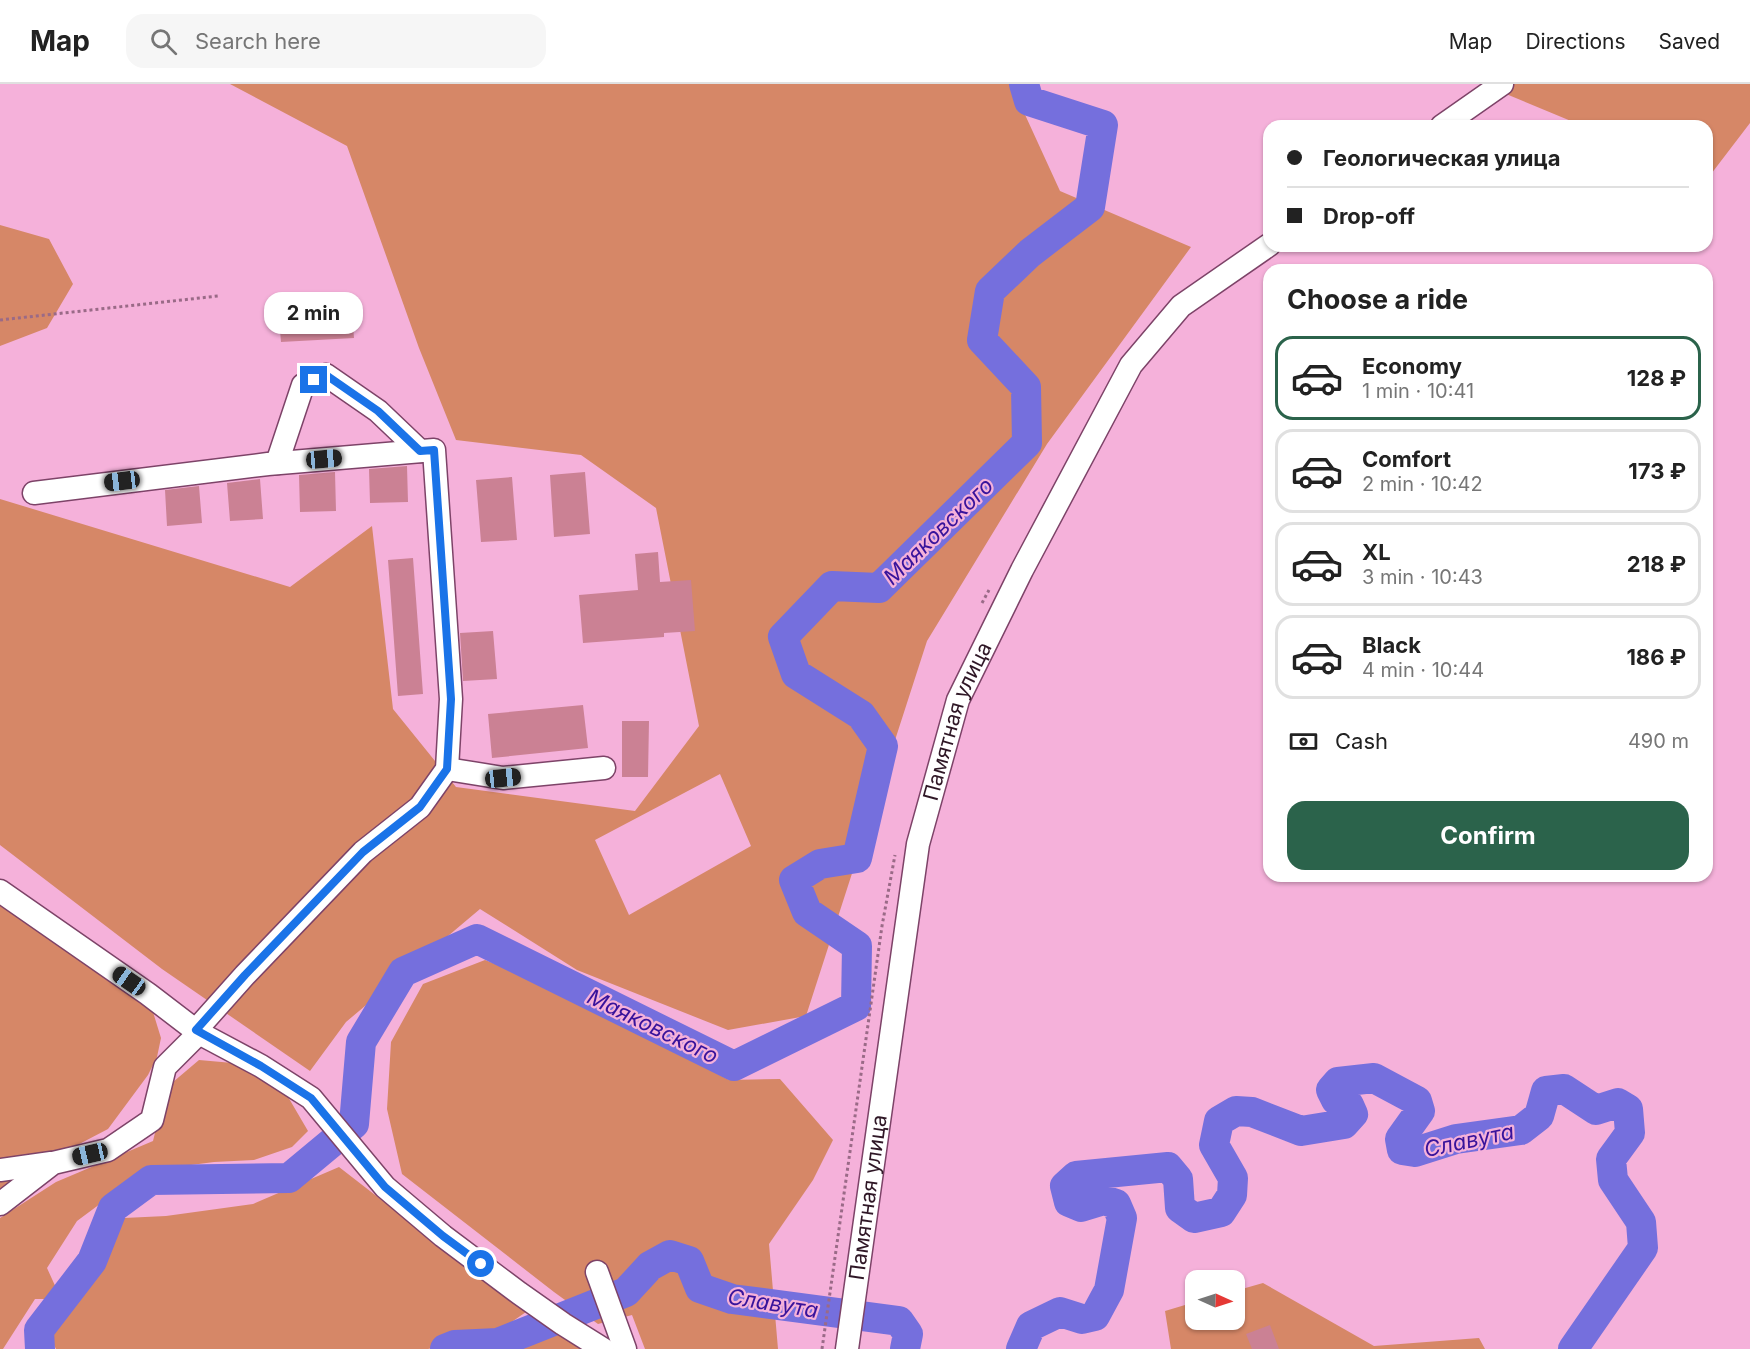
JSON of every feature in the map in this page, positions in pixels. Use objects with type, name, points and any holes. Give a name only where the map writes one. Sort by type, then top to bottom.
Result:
[{"type":"street","points":[[1451,120],[1503,84]]},
{"type":"street","name":"Памятная улица","points":[[848,1346],[918,844],[958,700],[1022,570],[1131,365],[1181,306],[1263,249]]},
{"type":"street","points":[[0,1170],[52,1163],[108,1150],[152,1120],[165,1067],[198,1032],[245,975],[363,852],[420,807],[447,769],[451,699],[427,451],[378,411],[326,375],[303,385],[277,463]]},
{"type":"street","points":[[34,493],[277,463],[427,451]]},
{"type":"street","points":[[447,769],[503,778],[604,768]]},
{"type":"street","points":[[0,891],[148,994],[198,1032],[261,1066],[311,1098],[385,1187],[443,1236],[519,1293],[603,1349]]},
{"type":"street","points":[[0,1204],[52,1163]]},
{"type":"street","points":[[597,1272],[625,1349]]},
{"type":"path","points":[[0,320],[218,296]]},
{"type":"shaded area","points":[[230,84],[1011,84],[1060,191],[1191,247],[1047,444],[927,641],[806,1016],[728,1030],[577,970],[480,909],[346,1022],[310,1071],[162,969],[0,845],[0,499],[290,587],[372,526],[393,709],[456,787],[635,811],[699,726],[656,508],[581,455],[456,440],[419,348],[347,146]],"holes":[[[720,774],[751,846],[629,915],[595,840]]]},
{"type":"shaded area","points":[[1482,84],[1750,84],[1750,123],[1713,171],[1713,120],[1569,120]]},
{"type":"shaded area","points":[[0,225],[49,239],[73,284],[47,328],[0,346]]},
{"type":"shaded area","points":[[0,903],[153,1012],[161,1038],[157,1057],[148,1075],[108,1129],[64,1152],[0,1204]]},
{"type":"shaded area","points":[[485,960],[531,978],[595,1009],[729,1080],[780,1079],[833,1140],[813,1180],[769,1244],[778,1349],[645,1349],[632,1315],[598,1324],[402,1174],[387,1109],[391,1042],[423,984]]},
{"type":"shaded area","points":[[199,1060],[244,1064],[284,1090],[308,1131],[292,1147],[254,1160],[168,1168],[108,1198],[77,1221],[47,1268],[57,1290],[49,1299],[35,1299],[3,1349],[0,1349],[0,1218],[56,1182],[153,1141],[166,1088]]},
{"type":"shaded area","points":[[339,1167],[526,1312],[500,1330],[428,1349],[56,1349],[48,1333],[88,1288],[124,1218],[166,1216],[253,1204]]},
{"type":"shaded area","points":[[1263,1283],[1374,1346],[1479,1338],[1485,1349],[1171,1349],[1165,1311],[1185,1305],[1185,1330],[1245,1330],[1245,1288]]},
{"type":"shaded area","points":[[563,1324],[603,1349],[445,1349],[455,1345]]},
{"type":"building","points":[[351,301],[354,338],[281,342],[278,306]]},
{"type":"building","points":[[407,466],[408,502],[370,503],[369,469]]},
{"type":"building","points":[[335,472],[336,511],[300,512],[299,475]]},
{"type":"building","points":[[585,472],[590,534],[554,537],[550,475]]},
{"type":"building","points":[[512,477],[517,540],[481,542],[476,480]]},
{"type":"building","points":[[260,479],[263,519],[230,521],[227,483]]},
{"type":"building","points":[[199,486],[202,523],[167,526],[165,490]]},
{"type":"building","points":[[658,552],[660,582],[691,580],[695,631],[664,633],[664,637],[583,643],[579,595],[638,590],[635,554]]},
{"type":"building","points":[[413,558],[423,694],[398,696],[388,560]]},
{"type":"building","points":[[493,631],[497,679],[463,681],[460,633]]},
{"type":"building","points":[[583,705],[588,748],[492,758],[488,714]]},
{"type":"building","points":[[622,721],[649,721],[648,777],[622,777]]},
{"type":"building","points":[[1270,1325],[1279,1349],[1252,1349],[1246,1334]]},
{"type":"waterway","name":"Маяковского","points":[[40,1349],[39,1330],[92,1261],[113,1208],[151,1180],[289,1178],[354,1124],[361,1042],[403,972],[477,939],[734,1066],[856,1006],[857,946],[807,912],[794,880],[820,864],[857,858],[883,746],[861,715],[796,674],[783,637],[832,586],[879,588],[1027,443],[1026,387],[982,340],[990,291],[1030,253],[1090,207],[1103,125],[1029,101],[1024,84]]},
{"type":"waterway","name":"Славута","points":[[1021,1349],[1031,1326],[1060,1312],[1082,1319],[1095,1316],[1109,1290],[1122,1218],[1116,1204],[1104,1200],[1081,1207],[1069,1202],[1065,1186],[1076,1176],[1168,1167],[1178,1179],[1180,1208],[1194,1218],[1221,1212],[1232,1195],[1233,1178],[1214,1145],[1219,1121],[1236,1111],[1252,1112],[1301,1131],[1344,1124],[1353,1114],[1349,1105],[1336,1100],[1331,1090],[1338,1082],[1374,1078],[1417,1101],[1420,1111],[1400,1139],[1402,1150],[1415,1152],[1456,1139],[1521,1130],[1539,1116],[1546,1091],[1564,1089],[1596,1110],[1618,1103],[1628,1109],[1630,1133],[1611,1159],[1613,1180],[1641,1222],[1643,1248],[1573,1349]]},
{"type":"waterway","name":"Славута","points":[[445,1349],[455,1345],[498,1343],[626,1292],[650,1266],[670,1255],[689,1261],[700,1288],[732,1299],[899,1321],[908,1334],[905,1349]]},
{"type":"route","points":[[314,380],[326,375],[378,411],[420,451],[434,450],[451,699],[447,769],[420,807],[363,852],[245,975],[196,1030],[261,1066],[311,1098],[385,1187],[443,1236],[481,1264]]}]
